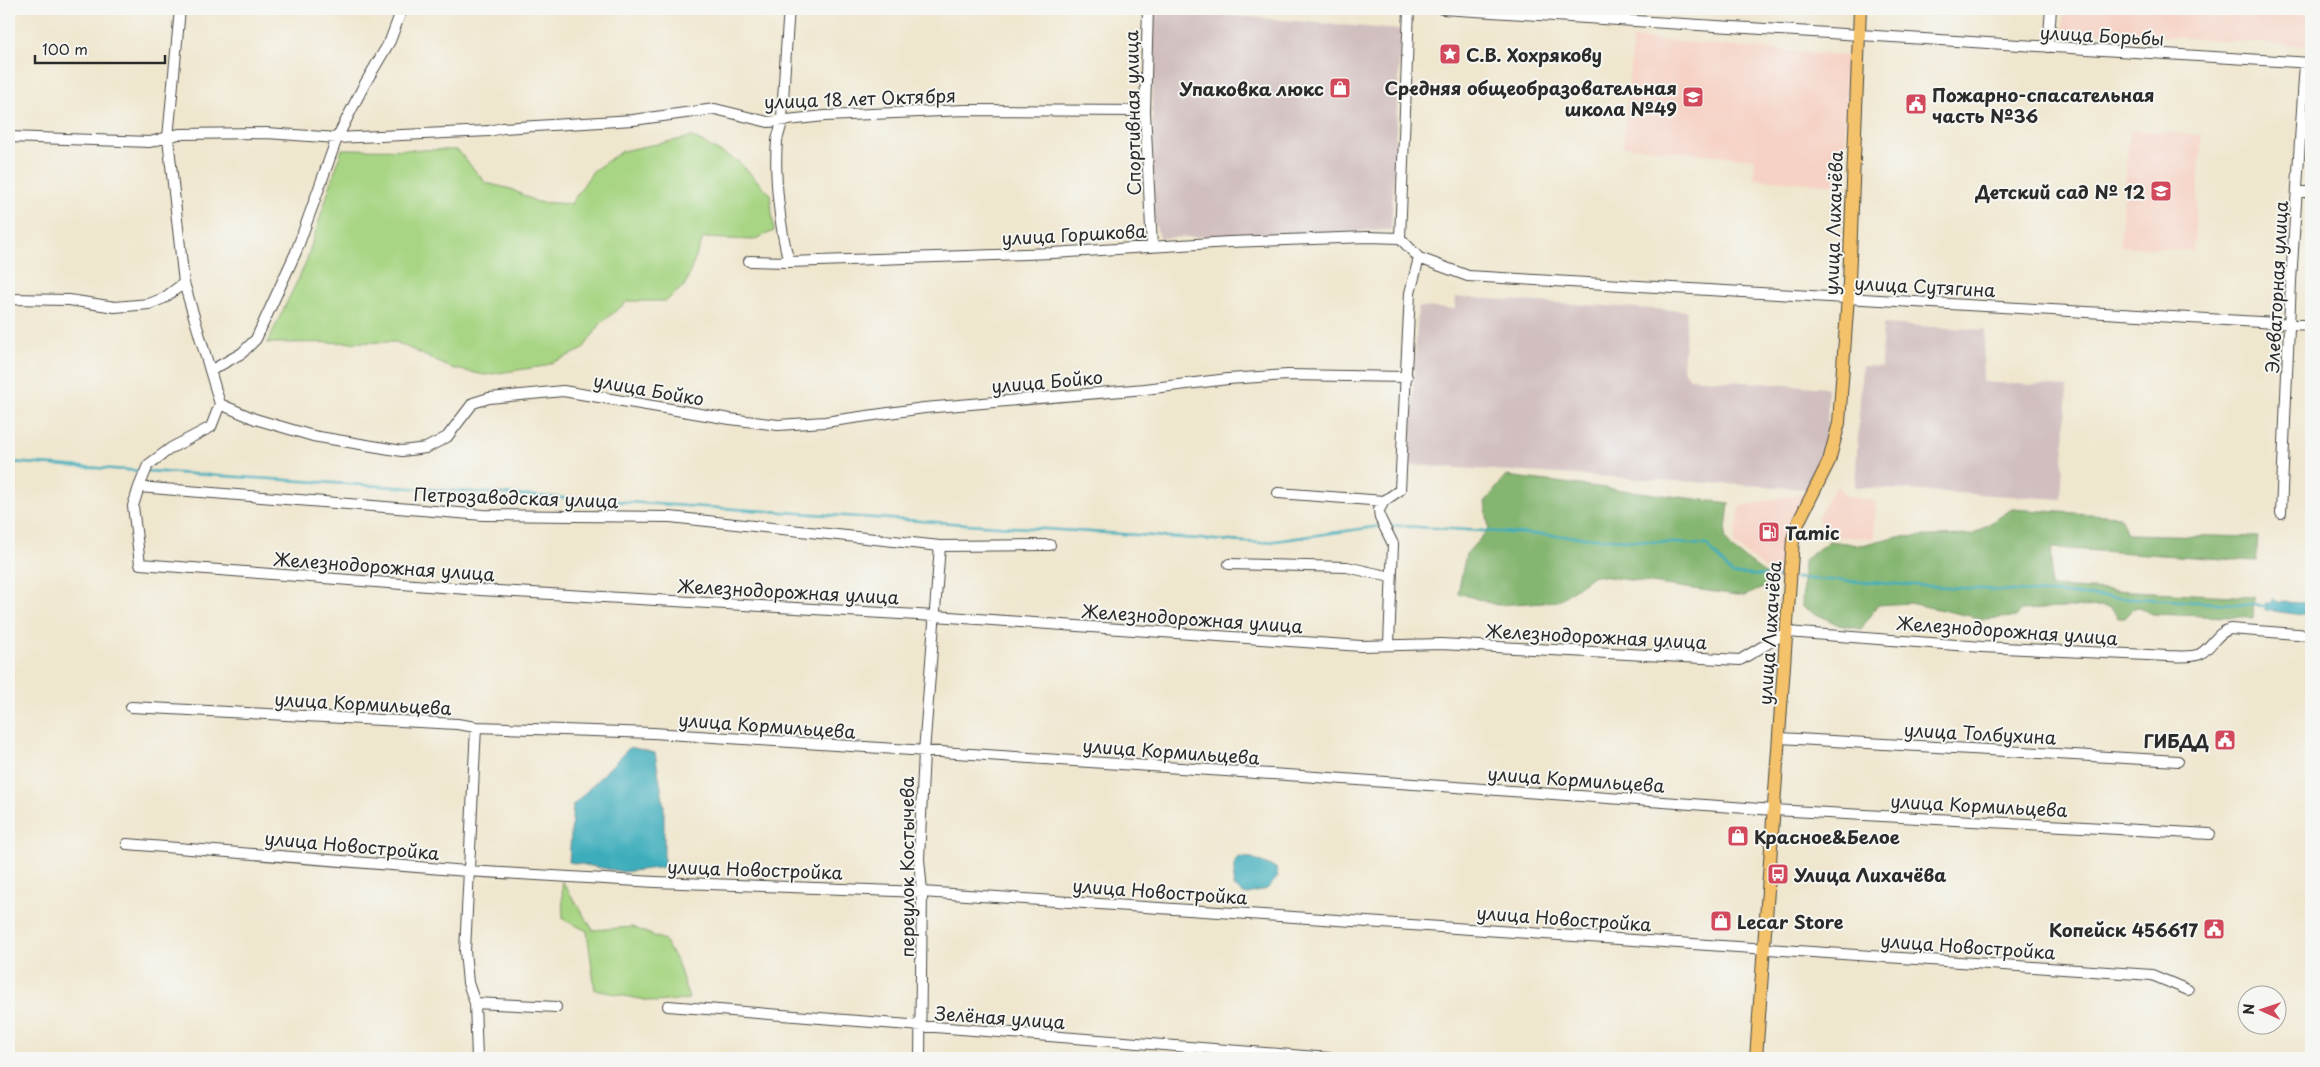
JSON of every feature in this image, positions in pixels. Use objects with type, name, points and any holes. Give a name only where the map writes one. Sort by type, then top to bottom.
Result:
[{"type":"main road","name":"улица Лихачёва","points":[[1756,1058],[1793,539],[1798,521],[1829,461],[1839,423],[1848,298],[1860,9]]},
{"type":"street","points":[[139,487],[148,465],[170,448],[211,427],[220,404],[184,282],[168,138],[180,9]]},
{"type":"street","points":[[210,371],[242,353],[256,339],[296,252],[338,138],[363,87],[390,41],[402,9]]},
{"type":"street","points":[[789,9],[782,95],[782,121],[776,164],[782,237],[789,262]]},
{"type":"street","name":"Спортивная улица","points":[[1148,9],[1145,111],[1152,247]]},
{"type":"street","points":[[1389,644],[1393,544],[1379,510],[1384,501],[1400,490],[1410,293],[1420,258],[1400,238],[1409,9]]},
{"type":"street","name":"улица Борьбы","points":[[1442,9],[2308,63]]},
{"type":"street","points":[[2048,47],[2051,9]]},
{"type":"street","name":"Элеваторная улица","points":[[2281,513],[2297,192],[2308,63]]},
{"type":"street","name":"улица 18 лет Октября","points":[[9,137],[150,142],[179,134],[267,133],[338,138],[489,132],[503,128],[665,117],[715,109],[768,122],[825,116],[965,110],[1145,111]]},
{"type":"street","points":[[2297,192],[2311,192]]},
{"type":"street","name":"улица Горшкова","points":[[749,261],[789,262],[1368,237],[1400,238]]},
{"type":"street","name":"улица Сутягина","points":[[1420,258],[1468,276],[2311,325]]},
{"type":"street","points":[[9,299],[69,300],[115,306],[148,304],[164,298],[184,282]]},
{"type":"street","name":"улица Бойко","points":[[220,404],[255,420],[313,436],[402,451],[426,448],[448,437],[473,403],[489,398],[563,391],[730,419],[778,424],[825,422],[924,408],[1145,389],[1228,379],[1288,375],[1407,378]]},
{"type":"street","name":"Железнодорожная улица","points":[[139,487],[133,506],[140,564],[470,589],[935,616],[1352,645],[1451,644],[1740,660],[1787,632],[1982,647],[2176,656],[2198,655],[2207,649],[2224,630],[2236,629],[2311,636]]},
{"type":"street","name":"Петрозаводская улица","points":[[139,487],[483,516],[670,518],[940,546],[1050,545]]},
{"type":"street","points":[[1278,493],[1384,501]]},
{"type":"street","name":"переулок Костычева","points":[[920,1058],[922,1028],[922,892],[919,859],[924,752],[940,546]]},
{"type":"street","points":[[1229,564],[1347,567],[1391,577]]},
{"type":"street","name":"улица Кормильцева","points":[[131,707],[457,724],[476,727],[653,733],[1302,776],[1774,810],[2210,834]]},
{"type":"street","points":[[476,727],[464,951],[468,983],[476,1003],[477,1058]]},
{"type":"street","name":"улица Толбухина","points":[[1780,738],[2178,761]]},
{"type":"street","name":"улица Новостройка","points":[[127,844],[467,871],[655,882],[922,892],[2152,975],[2188,990]]},
{"type":"street","points":[[476,1003],[556,1007]]},
{"type":"street","name":"Зелёная улица","points":[[668,1006],[922,1028],[1329,1058]]},
{"type":"shaded area","points":[[1152,9],[1401,30],[1391,230],[1160,238],[1153,218]]},
{"type":"shaded area","points":[[2064,9],[2311,9],[2311,46],[2063,30]]},
{"type":"shaded area","points":[[1633,38],[1847,56],[1844,185],[1754,179],[1755,159],[1623,146]]},
{"type":"shaded area","name":"Детский сад № 12","points":[[2129,130],[2202,135],[2193,251],[2120,246]]},
{"type":"shaded area","points":[[1456,297],[1687,311],[1683,369],[1690,378],[1828,388],[1827,447],[1810,489],[1409,465],[1418,307],[1455,309]]},
{"type":"shaded area","points":[[1883,324],[1985,330],[1982,382],[2067,387],[2061,499],[1855,487],[1862,366],[1881,367]]},
{"type":"shaded area","points":[[1837,484],[1844,496],[1876,501],[1874,538],[1825,536],[1817,517]]},
{"type":"shaded area","points":[[1806,493],[1792,528],[1786,585],[1734,544],[1740,506]]},
{"type":"green space","points":[[692,137],[739,162],[770,194],[774,231],[753,240],[703,238],[685,285],[666,301],[628,301],[602,322],[582,350],[544,366],[485,375],[451,368],[396,342],[267,343],[305,265],[342,149],[457,150],[486,183],[511,189],[537,202],[571,204],[593,171],[622,151]]},
{"type":"green space","points":[[1506,476],[1729,503],[1725,538],[1732,549],[1777,582],[1744,596],[1594,575],[1558,601],[1497,605],[1458,593],[1466,554],[1489,529],[1485,502]]},
{"type":"green space","points":[[2012,509],[2120,516],[2127,534],[2258,537],[2256,561],[2052,548],[2050,587],[2254,597],[2253,618],[2153,614],[2136,607],[2125,618],[2118,618],[2111,608],[2101,606],[2021,610],[2016,617],[1984,619],[1909,603],[1877,605],[1861,629],[1839,625],[1802,607],[1804,560],[1829,541],[1862,545],[1894,537],[1972,535]]},
{"type":"green space","points":[[562,881],[593,930],[632,927],[664,940],[678,964],[689,999],[655,1002],[595,990],[587,931],[563,919]]},
{"type":"water","points":[[2273,597],[2277,602],[2311,603],[2311,616],[2265,610],[2266,603],[2272,601]]},
{"type":"water","points":[[630,747],[655,753],[664,806],[664,867],[624,872],[569,862],[573,805]]},
{"type":"water","points":[[1238,857],[1252,858],[1276,868],[1278,877],[1267,889],[1245,895],[1233,886],[1235,862]]},
{"type":"waterway","points":[[9,462],[142,471]]},
{"type":"waterway","points":[[147,471],[1261,543],[1381,526]]},
{"type":"waterway","points":[[1386,525],[1707,545],[1732,574],[1787,577]]},
{"type":"waterway","points":[[1795,578],[2266,606]]},
{"type":"place","name":"С.В. Хохрякову","points":[[1450,54]]},
{"type":"place","name":"Упаковка люкс","points":[[1340,88]]},
{"type":"place","name":"Средняя общеобразовательная школа №49","points":[[1693,97]]},
{"type":"place","name":"Пожарно-спасательная часть №36","points":[[1916,104]]},
{"type":"place","name":"Детский сад № 12","points":[[2161,191]]},
{"type":"place","name":"Tamic","points":[[1769,532]]},
{"type":"place","name":"ГИБДД","points":[[2225,740]]},
{"type":"place","name":"Красное&Белое","points":[[1738,836]]},
{"type":"place","name":"Улица Лихачёва","points":[[1778,874]]},
{"type":"place","name":"Lecar Store","points":[[1721,921]]},
{"type":"place","name":"Копейск 456617","points":[[2214,929]]}]
